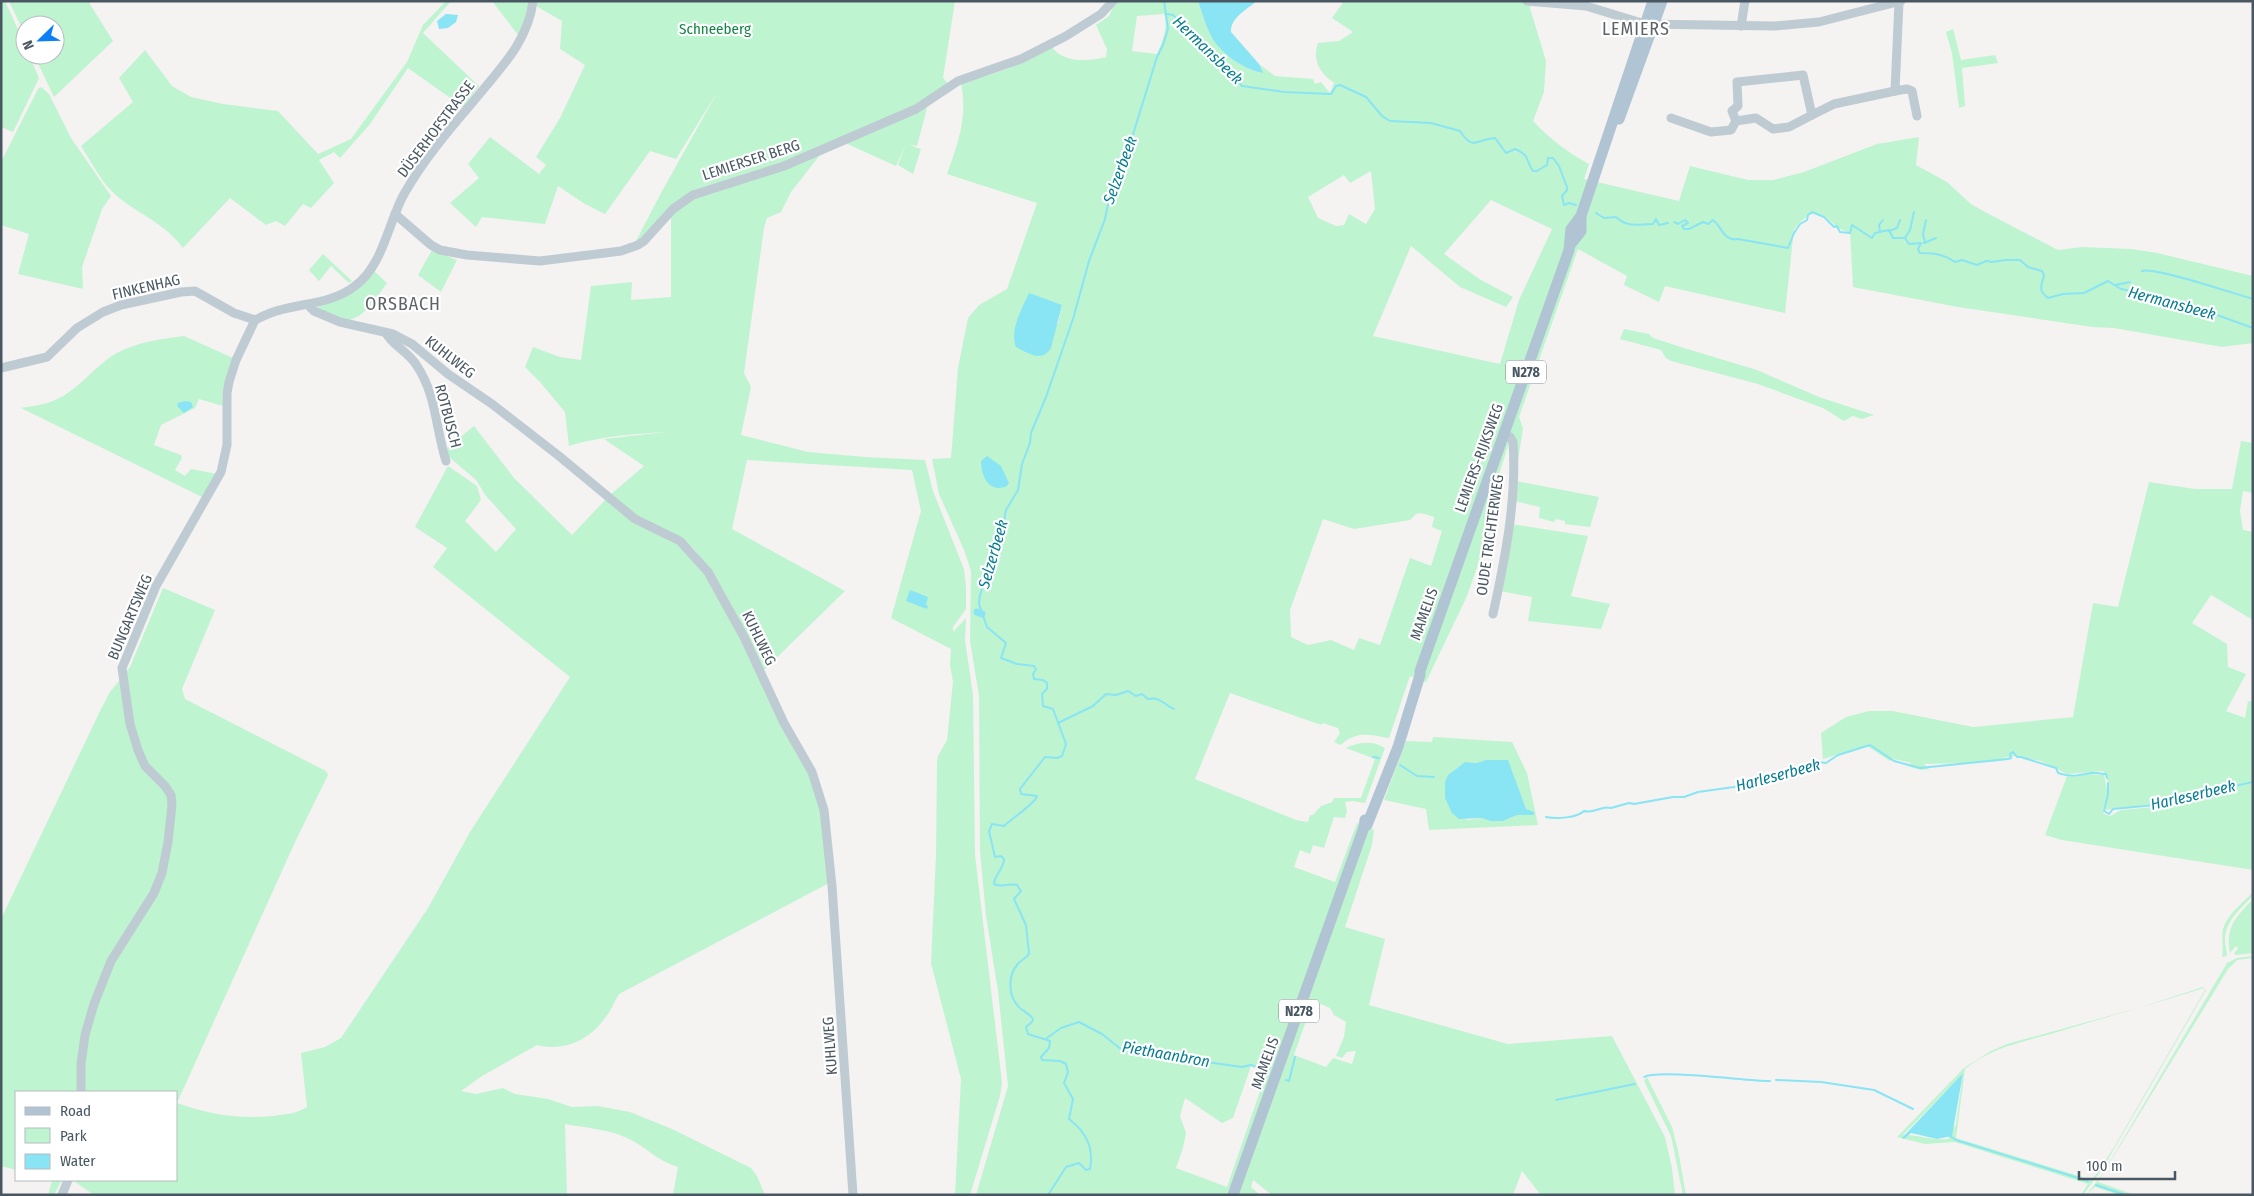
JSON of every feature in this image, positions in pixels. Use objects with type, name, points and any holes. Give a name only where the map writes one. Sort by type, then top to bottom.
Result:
[{"type":"main road","name":"LEMIERS-RIJKSWEG","points":[[1650,23],[1653,1]]},
{"type":"main road","name":"LEMIERS-RIJKSWEG","points":[[1456,568],[1570,245],[1580,231],[1581,216],[1610,135],[1608,131],[1650,23],[1662,1]]},
{"type":"main road","name":"MAMELIS","points":[[1234,1195],[1364,827],[1363,824],[1456,568]]},
{"type":"street","name":"DÜSERHOFSTRASSE","points":[[255,320],[279,310],[308,305],[348,290],[361,282],[374,264],[395,214],[417,172],[443,137],[509,59],[523,36],[533,1]]},
{"type":"street","name":"LEMIERSER BERG","points":[[395,214],[431,245],[440,250],[467,255],[540,261],[621,251],[644,241],[673,209],[692,195],[784,166],[916,109],[958,81],[1021,60],[1066,36],[1102,14],[1112,1]]},
{"type":"street","points":[[1527,1],[1586,6],[1650,23],[1741,26],[1800,25],[1879,4],[1900,2],[1895,91]]},
{"type":"street","points":[[1741,26],[1745,1]]},
{"type":"street","points":[[1736,120],[1732,111],[1738,106],[1737,82],[1802,75],[1812,115]]},
{"type":"street","points":[[1736,120],[1756,118],[1773,129],[1789,127],[1834,104],[1907,89],[1912,92],[1917,116]]},
{"type":"street","points":[[1671,118],[1711,132],[1731,130],[1736,120]]},
{"type":"street","name":"FINKENHAG","points":[[1,368],[47,357],[77,328],[110,309],[139,301],[195,291],[234,313],[255,320]]},
{"type":"street","name":"KUHLWEG","points":[[308,305],[314,311],[340,322],[400,337],[412,344],[455,379],[492,404],[584,475],[635,520],[680,541],[708,572],[725,601],[784,723],[812,772],[824,810],[832,886],[853,1195]]},
{"type":"street","name":"BUNGARTSWEG","points":[[81,1091],[81,1064],[85,1036],[94,1004],[111,961],[154,893],[162,873],[172,805],[171,795],[165,786],[145,766],[138,750],[130,724],[122,668],[156,586],[221,472],[227,445],[227,393],[229,382],[236,360],[255,320]]},
{"type":"street","name":"ROTBUSCH","points":[[386,333],[390,339],[409,355],[423,376],[438,424],[446,461]]},
{"type":"street","name":"OUDE TRICHTERWEG","points":[[1493,614],[1501,574],[1513,486],[1513,442],[1510,437],[1504,434]]},
{"type":"street","points":[[62,1195],[68,1181]]},
{"type":"green space","points":[[1,1],[5,1],[15,23],[15,65],[33,65],[39,78],[13,132],[1,127]]},
{"type":"green space","points":[[9,1],[88,1],[113,41],[54,97],[39,65],[65,65],[65,15],[16,15]]},
{"type":"green space","points":[[446,1],[451,1],[423,33],[479,86],[463,107],[408,68],[370,124],[340,158],[334,152],[319,160],[334,183],[311,208],[303,204],[285,226],[276,221],[266,225],[230,198],[183,248],[161,226],[112,192],[81,146],[133,102],[119,78],[145,50],[172,86],[191,97],[223,104],[278,111],[318,154],[351,139],[407,62],[423,25]]},
{"type":"green space","points":[[492,1],[530,1],[527,16],[518,35]]},
{"type":"green space","name":"Schneeberg","points":[[537,1],[955,1],[943,78],[948,84],[911,107],[780,163],[692,191],[635,243],[718,91],[676,159],[650,151],[605,214],[585,204],[558,186],[545,224],[482,217],[476,227],[450,203],[479,178],[468,164],[490,137],[539,174],[546,165],[536,157],[560,118],[585,65],[560,49],[562,21],[536,6]]},
{"type":"green space","points":[[1116,1],[1198,1],[1210,34],[1219,47],[1232,59],[1247,68],[1262,73],[1259,64],[1275,76],[1313,79],[1315,84],[1321,82],[1330,93],[1334,83],[1318,66],[1316,49],[1318,43],[1339,41],[1353,32],[1332,18],[1344,1],[1532,1],[1530,8],[1546,61],[1544,92],[1533,121],[1559,145],[1589,164],[1584,179],[1679,201],[1690,166],[1748,180],[1773,180],[1804,172],[1877,144],[1919,137],[1916,165],[1947,182],[1971,204],[2058,250],[2082,247],[2131,249],[2157,253],[2253,276],[2253,343],[2222,347],[2114,328],[2092,327],[1958,307],[1853,287],[1850,232],[1836,226],[1819,214],[1812,214],[1794,229],[1785,313],[1665,286],[1659,302],[1624,285],[1627,276],[1578,249],[1519,417],[1523,428],[1517,468],[1510,440],[1490,502],[1498,506],[1495,518],[1495,535],[1489,533],[1467,596],[1426,682],[1410,676],[1389,738],[1358,735],[1341,745],[1334,742],[1340,733],[1338,728],[1323,723],[1321,725],[1230,693],[1195,779],[1296,820],[1308,822],[1310,815],[1313,815],[1321,806],[1332,802],[1334,798],[1361,798],[1375,759],[1346,748],[1355,744],[1366,743],[1380,745],[1385,748],[1365,803],[1345,802],[1347,811],[1345,818],[1334,817],[1324,848],[1313,845],[1310,854],[1300,850],[1294,867],[1335,882],[1357,823],[1374,830],[1372,845],[1345,927],[1385,939],[1369,1005],[1508,1044],[1612,1036],[1665,1137],[1672,1168],[1675,1195],[1541,1195],[1522,1171],[1513,1195],[1272,1195],[1253,1180],[1251,1187],[1260,1195],[976,1195],[1008,1086],[998,991],[986,916],[980,851],[979,696],[970,641],[971,571],[964,550],[939,494],[932,459],[951,458],[958,368],[968,318],[979,305],[1007,289],[1037,203],[947,174],[963,119],[961,84],[1007,69],[1052,47],[1070,59],[1092,60],[1106,57],[1107,49],[1096,25],[1109,16]],"holes":[[[1164,14],[1166,24],[1157,54],[1132,51],[1137,16]],[[1371,171],[1375,209],[1366,224],[1349,214],[1344,225],[1336,226],[1318,218],[1308,197],[1344,175],[1350,183]],[[1491,200],[1552,229],[1519,300],[1500,364],[1373,336],[1411,246],[1460,287],[1506,307],[1513,297],[1481,280],[1444,254]],[[1029,294],[1062,305],[1058,324],[1014,342],[1016,323]],[[1421,513],[1434,517],[1432,527],[1442,531],[1431,566],[1410,558],[1380,645],[1359,638],[1354,650],[1331,640],[1308,645],[1291,637],[1290,610],[1323,519],[1354,529],[1410,520],[1416,514]],[[1313,1001],[1330,1008],[1334,1015],[1346,1022],[1344,1037],[1336,1056],[1342,1058],[1347,1052],[1356,1051],[1352,1064],[1333,1058],[1326,1067],[1294,1055]],[[1251,1066],[1267,1071],[1227,1187],[1176,1168],[1186,1133],[1180,1116],[1185,1098],[1222,1123],[1233,1118]]]},
{"type":"green space","points":[[1953,29],[1961,60],[1995,55],[1998,63],[1962,68],[1965,106],[1959,108],[1952,53],[1946,32]]},
{"type":"green space","points":[[41,87],[49,94],[71,138],[111,196],[102,209],[82,267],[83,289],[18,274],[29,234],[1,225],[1,162],[38,89]]},
{"type":"green space","points":[[928,104],[917,146],[909,145],[921,149],[913,174],[898,165],[906,144],[896,166],[845,143]]},
{"type":"green space","points":[[820,155],[791,192],[781,212],[767,218],[764,228],[744,373],[751,387],[741,435],[808,452],[925,460],[933,491],[964,569],[966,609],[953,627],[953,632],[966,618],[965,640],[973,695],[975,855],[1002,1082],[1000,1096],[970,1195],[955,1195],[961,1079],[931,963],[936,855],[937,762],[938,756],[947,740],[953,682],[950,665],[951,649],[891,618],[921,511],[912,470],[747,460],[732,529],[845,591],[762,672],[708,568],[694,549],[684,541],[641,520],[610,495],[644,466],[604,439],[666,432],[605,438],[569,446],[565,412],[525,367],[533,347],[560,357],[581,360],[591,286],[632,282],[631,300],[671,297],[671,216],[687,201]]},
{"type":"green space","points":[[432,250],[457,260],[441,292],[418,275]]},
{"type":"green space","points":[[323,254],[352,281],[349,283],[331,266],[319,281],[309,270]]},
{"type":"green space","points":[[374,271],[387,283],[370,306],[359,316],[343,320],[319,311],[318,305],[356,290],[363,285]]},
{"type":"green space","points":[[1624,329],[1649,334],[1653,338],[1757,370],[1819,397],[1874,415],[1862,419],[1853,416],[1844,421],[1823,408],[1758,384],[1671,361],[1666,358],[1661,350],[1620,339]]},
{"type":"green space","points":[[184,336],[233,358],[222,393],[223,406],[199,399],[195,408],[161,425],[154,445],[181,455],[182,458],[175,470],[185,476],[191,469],[217,474],[204,498],[21,408],[47,403],[64,396],[101,364],[125,349],[167,338]]},
{"type":"green space","points":[[474,426],[514,478],[572,535],[607,498],[659,536],[662,534],[681,543],[707,572],[814,784],[824,827],[831,882],[619,994],[599,1026],[584,1038],[556,1047],[537,1045],[482,1076],[461,1091],[476,1094],[503,1088],[515,1094],[548,1099],[572,1107],[598,1106],[630,1112],[672,1129],[751,1168],[757,1176],[765,1195],[673,1195],[678,1167],[663,1161],[620,1135],[565,1124],[567,1195],[94,1195],[75,1181],[178,1181],[178,1103],[202,1111],[247,1117],[287,1114],[307,1107],[301,1053],[325,1047],[341,1038],[428,908],[470,832],[570,677],[433,567],[447,548],[415,527],[448,466],[477,486],[481,500],[465,521],[496,552],[516,529],[486,496],[476,480],[448,456],[447,448]]},
{"type":"green space","points":[[2241,441],[2253,443],[2253,493],[2243,491],[2240,511],[2243,530],[2253,532],[2253,620],[2211,595],[2192,623],[2227,644],[2228,667],[2246,674],[2226,711],[2245,718],[2248,701],[2253,702],[2253,782],[2238,787],[2253,783],[2253,870],[2062,840],[2045,835],[2067,776],[2104,774],[2108,795],[2109,783],[2103,771],[2067,774],[2041,761],[2016,756],[2001,758],[2010,758],[1992,762],[1990,760],[1970,763],[1924,764],[1929,769],[1921,770],[1907,766],[1911,763],[1894,759],[1890,761],[1867,746],[1823,759],[1821,733],[1846,717],[1869,711],[1893,711],[1973,727],[2073,717],[2093,603],[2118,607],[2149,482],[2195,489],[2232,489]],"holes":[[[2233,788],[2218,794],[2173,801],[2165,806],[2121,810],[2110,816],[2104,814],[2103,810],[2107,796],[2106,810],[2166,802],[2175,797]]]},
{"type":"green space","points":[[1516,481],[1599,497],[1590,527],[1565,524],[1565,521],[1556,519],[1554,522],[1539,518],[1540,507],[1514,501]]},
{"type":"green space","points":[[1511,524],[1588,536],[1571,596],[1610,604],[1601,629],[1528,621],[1532,597],[1500,591]]},
{"type":"green space","points":[[163,588],[215,610],[182,689],[185,699],[326,771],[328,775],[296,840],[178,1101],[178,1091],[15,1091],[15,1170],[1,1166],[1,919],[100,711],[110,692],[130,667]]},
{"type":"green space","points":[[1433,737],[1512,742],[1527,773],[1538,825],[1429,830],[1426,809],[1384,800],[1406,741],[1432,742]],"holes":[[[1465,762],[1477,763],[1519,792],[1526,809],[1534,814],[1517,815],[1503,821],[1490,821],[1482,818],[1467,820],[1445,798],[1446,785],[1451,773]]]},
{"type":"green space","points":[[2253,892],[2253,896],[2234,915],[2228,927],[2225,940],[2227,956],[2222,957],[2222,932],[2225,923],[2232,913]]},
{"type":"green space","points":[[2253,899],[2253,953],[2236,955],[2234,954],[2238,948],[2236,946],[2230,953],[2229,936],[2233,923]]},
{"type":"green space","points":[[2253,956],[2253,958],[2237,960],[2228,969],[2098,1182],[2135,1195],[2119,1195],[2095,1187],[2086,1195],[2102,1175],[2227,963],[2237,958]]},
{"type":"green space","points":[[2203,987],[2204,988],[2206,990],[2103,1168],[2083,1195],[2081,1195],[2088,1184],[1955,1142],[1925,1144],[1897,1137],[1964,1068],[1991,1051],[2007,1044],[2138,1008]],"holes":[[[2204,988],[2205,990],[2113,1149],[2092,1180],[1956,1138],[1965,1069],[1976,1061],[1988,1054],[2012,1045]],[[1963,1073],[1956,1124],[1948,1139],[1903,1135]]]},
{"type":"green space","points":[[1647,1077],[1672,1127],[1686,1195],[1683,1195],[1671,1136],[1644,1081]]},
{"type":"green space","points":[[52,1181],[61,1181],[54,1195],[48,1195]]},
{"type":"water","points":[[1198,1],[1257,1],[1236,18],[1231,27],[1231,32],[1259,64],[1263,73],[1240,64],[1219,47],[1208,30]]},
{"type":"water","points":[[446,14],[458,15],[456,22],[448,28],[439,29],[437,21]]},
{"type":"water","points":[[1029,293],[1062,305],[1051,348],[1047,353],[1039,356],[1016,347],[1014,341],[1017,320]]},
{"type":"water","points":[[191,402],[193,407],[184,413],[177,406],[178,403]]},
{"type":"water","points":[[987,456],[1001,466],[1009,483],[1007,486],[995,488],[984,478],[981,461]]},
{"type":"water","points":[[910,590],[928,597],[927,609],[906,601]]},
{"type":"water","points":[[1486,760],[1508,760],[1526,809],[1534,812],[1534,815],[1517,815],[1503,821],[1490,821],[1482,818],[1459,819],[1452,813],[1445,798],[1445,782],[1448,775],[1465,762],[1477,763]]},
{"type":"water","points":[[1963,1073],[1952,1136],[1937,1139],[1911,1133],[1904,1139],[1902,1138]]},
{"type":"waterway","name":"Selzerbeek","points":[[1048,1195],[1066,1167],[1079,1163],[1086,1170],[1090,1169],[1090,1147],[1080,1129],[1069,1119],[1073,1099],[1064,1083],[1068,1072],[1066,1064],[1060,1061],[1042,1060],[1041,1057],[1049,1048],[1050,1041],[1028,1034],[1026,1027],[1033,1019],[1018,1006],[1012,996],[1010,986],[1014,969],[1029,954],[1026,925],[1014,899],[1021,891],[1017,885],[1000,886],[994,884],[1004,859],[1001,856],[995,857],[989,831],[992,824],[1004,826],[1036,799],[1037,796],[1021,794],[1020,789],[1045,757],[1057,758],[1062,756],[1066,744],[1053,709],[1043,706],[1042,694],[1047,689],[1047,683],[1043,680],[1034,679],[1033,674],[1036,669],[1034,666],[1017,664],[1001,658],[1006,643],[987,627],[979,604],[980,595],[1002,531],[1006,510],[1018,490],[1022,464],[1030,443],[1031,433],[1046,397],[1073,319],[1089,261],[1105,219],[1110,195],[1126,157],[1157,57],[1168,29],[1164,1]]},
{"type":"waterway","name":"Hermansbeek","points":[[1167,14],[1173,15],[1189,30],[1242,86],[1284,92],[1331,94],[1336,86],[1340,85],[1366,97],[1382,116],[1390,121],[1431,123],[1460,131],[1472,143],[1495,138],[1506,153],[1515,149],[1523,154],[1533,171],[1537,171],[1547,165],[1548,158],[1553,158],[1559,166],[1567,187],[1562,196],[1564,205],[1569,203],[1576,205]]},
{"type":"waterway","name":"Hermansbeek","points":[[1674,222],[1678,224],[1685,220],[1688,223],[1682,226],[1684,229],[1689,229],[1703,222],[1708,224],[1713,220],[1729,238],[1788,248],[1794,233],[1812,212],[1824,217],[1834,227],[1837,226],[1840,232],[1850,233],[1852,225],[1872,238],[1875,233],[1889,230],[1893,238],[1905,238],[1909,244],[1921,243],[1918,249],[1920,253],[1938,254],[1955,262],[1962,260],[1977,265],[1986,261],[2020,260],[2028,267],[2042,271],[2044,275],[2041,290],[2048,298],[2063,294],[2084,293],[2108,281],[2121,289],[2157,296],[2162,298],[2165,303],[2181,302],[2253,328]]},
{"type":"waterway","points":[[1905,238],[1910,230],[1914,212]]},
{"type":"waterway","name":"Hermansbeek","points":[[1596,213],[1604,218],[1616,217],[1629,224],[1653,224],[1656,219],[1659,225],[1668,223]]},
{"type":"waterway","points":[[1880,232],[1879,225],[1883,220]]},
{"type":"waterway","points":[[1889,231],[1897,228],[1900,220]]},
{"type":"waterway","points":[[1925,243],[1923,234],[1926,220]]},
{"type":"waterway","points":[[1924,243],[1936,238]]},
{"type":"waterway","points":[[2142,271],[2177,276],[2253,299]]},
{"type":"waterway","points":[[2115,285],[2130,282]]},
{"type":"waterway","name":"Selzerbeek","points":[[977,612],[982,614]]},
{"type":"waterway","name":"Harleserbeek","points":[[1058,723],[1093,706],[1106,694],[1116,695],[1128,691],[1136,696],[1142,694],[1148,699],[1159,700],[1174,709]]},
{"type":"waterway","name":"Harleserbeek","points":[[1546,817],[1566,817],[1577,815],[1584,811],[1611,808],[1629,803],[1634,804],[1673,797],[1684,797],[1698,792],[1734,787],[1786,770],[1818,762],[1826,763],[1838,755],[1870,745],[1894,761],[1920,768],[2008,759],[2011,758],[2010,754],[2013,752],[2017,757],[2056,768],[2058,773],[2074,776],[2092,773],[2106,774],[2107,778]]},
{"type":"waterway","name":"Harleserbeek","points":[[1373,757],[1379,758]]},
{"type":"waterway","name":"Harleserbeek","points":[[1400,765],[1417,776],[1434,777]]},
{"type":"waterway","name":"Harleserbeek","points":[[2108,783],[2108,794],[2104,811],[2109,814],[2113,809],[2165,804],[2171,800],[2253,782]]},
{"type":"waterway","name":"Piethaanbron","points":[[1047,1038],[1061,1028],[1079,1022],[1102,1034],[1122,1050],[1134,1050],[1149,1054],[1242,1067],[1251,1065],[1266,1071]]},
{"type":"waterway","name":"Piethaanbron","points":[[1286,1080],[1289,1081],[1295,1057]]},
{"type":"waterway","points":[[1644,1077],[1666,1074],[1770,1081]]},
{"type":"waterway","points":[[1776,1080],[1821,1082],[1874,1090],[1913,1109]]},
{"type":"waterway","points":[[1556,1100],[1635,1084]]},
{"type":"waterway","points":[[1950,1136],[1956,1140],[2088,1181]]},
{"type":"waterway","points":[[2096,1185],[2126,1195]]},
{"type":"district","name":"LEMIERS","points":[[1636,29]]},
{"type":"district","name":"ORSBACH","points":[[403,304]]}]
